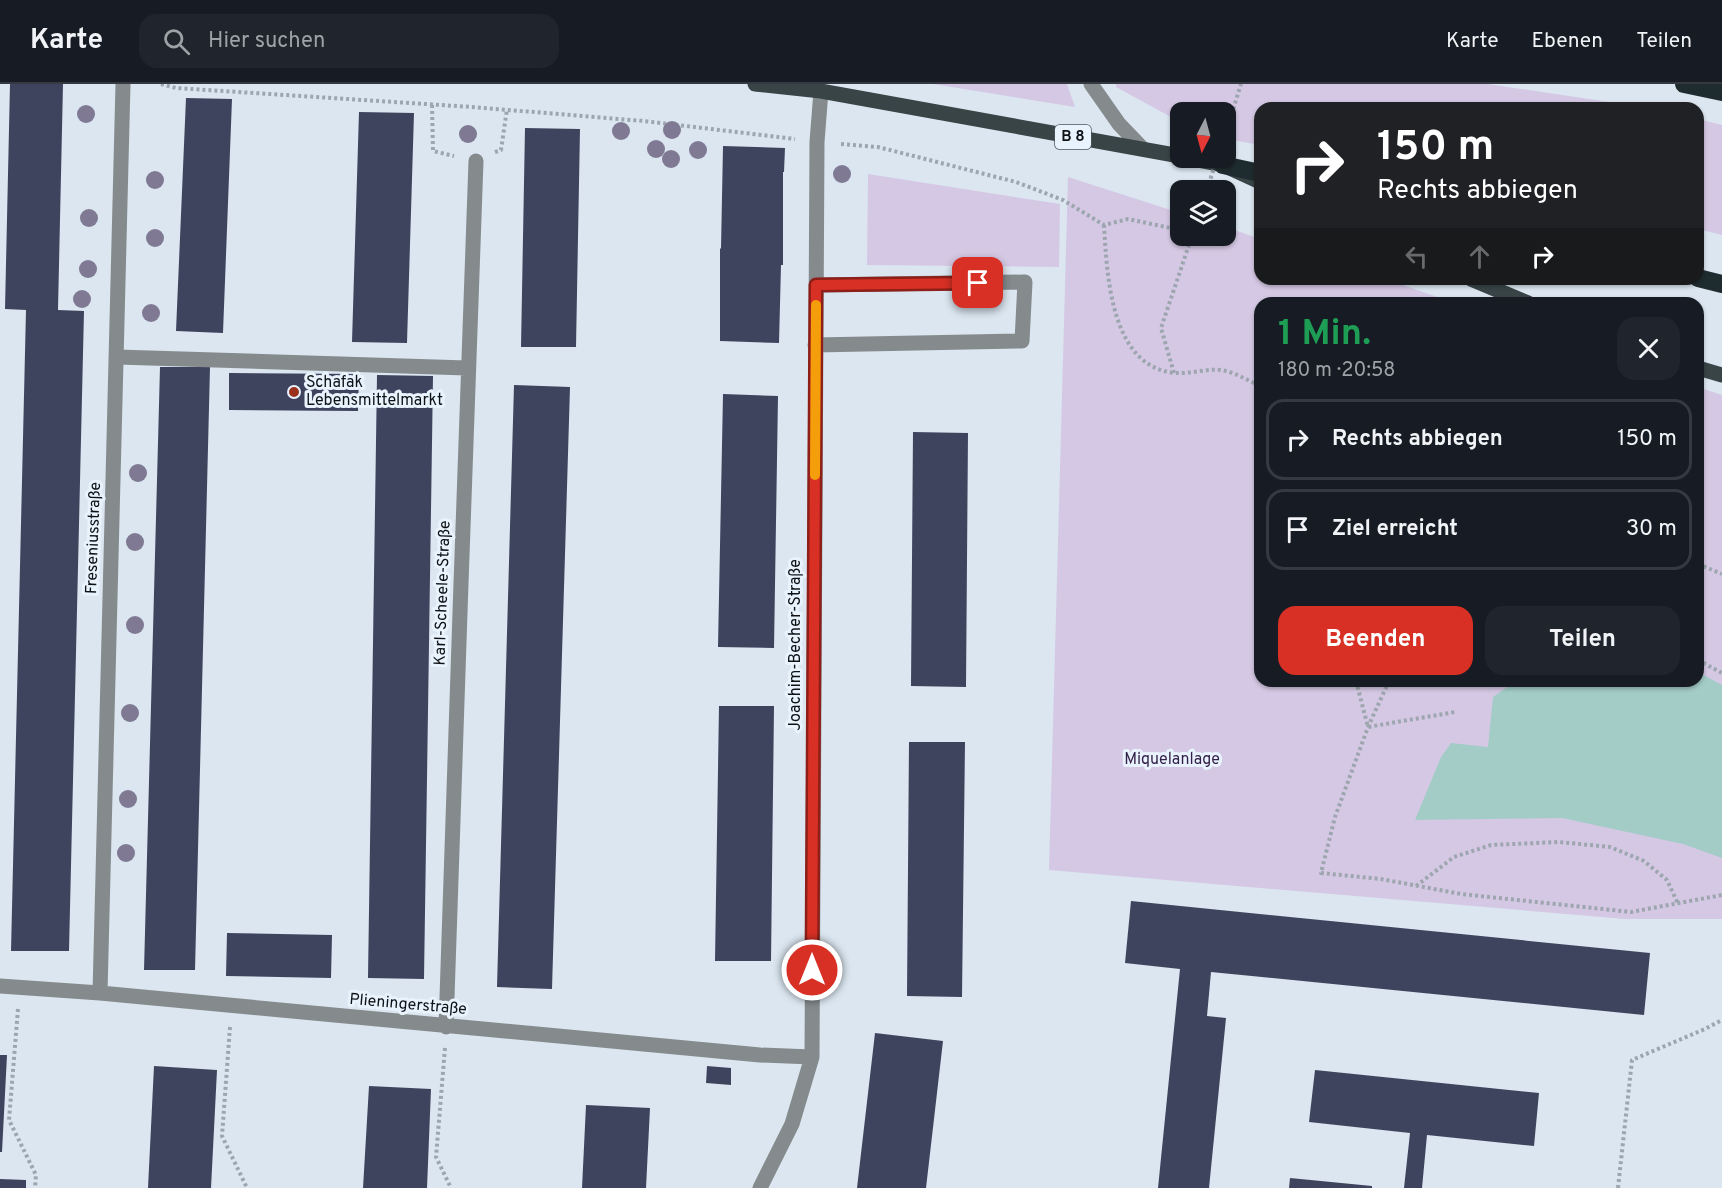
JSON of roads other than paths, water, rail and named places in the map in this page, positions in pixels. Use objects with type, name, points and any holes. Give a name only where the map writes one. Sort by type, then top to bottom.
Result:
[{"type":"highway","points":[[1684,84],[1722,93]]},
{"type":"highway","points":[[1236,166],[1254,171]]},
{"type":"highway","points":[[1704,280],[1722,284]]},
{"type":"main road","name":"B 8","points":[[755,84],[821,91],[1170,154]]},
{"type":"main road","points":[[1233,168],[1254,179]]},
{"type":"main road","points":[[1485,285],[1514,297]]},
{"type":"main road","points":[[1704,370],[1722,375]]},
{"type":"street","name":"Freseniusstraße","points":[[100,993],[123,84]]},
{"type":"street","points":[[1091,84],[1119,124],[1143,149]]},
{"type":"street","name":"Joachim-Becher-Straße","points":[[760,1188],[792,1124],[812,1057],[815,345],[817,142],[821,91]]},
{"type":"street","name":"Karl-Scheele-Straße","points":[[446,1027],[467,368],[476,161]]},
{"type":"street","points":[[815,345],[1022,341],[1025,282],[816,285]]},
{"type":"street","points":[[117,357],[467,368]]},
{"type":"street","name":"Plieningerstraße","points":[[0,986],[100,993],[760,1055],[812,1057]]},
{"type":"place","name":"Schafak Lebensmittelmarkt","points":[[294,392]]},
{"type":"park label","name":"Miquelanlage","points":[[1172,760]]}]
